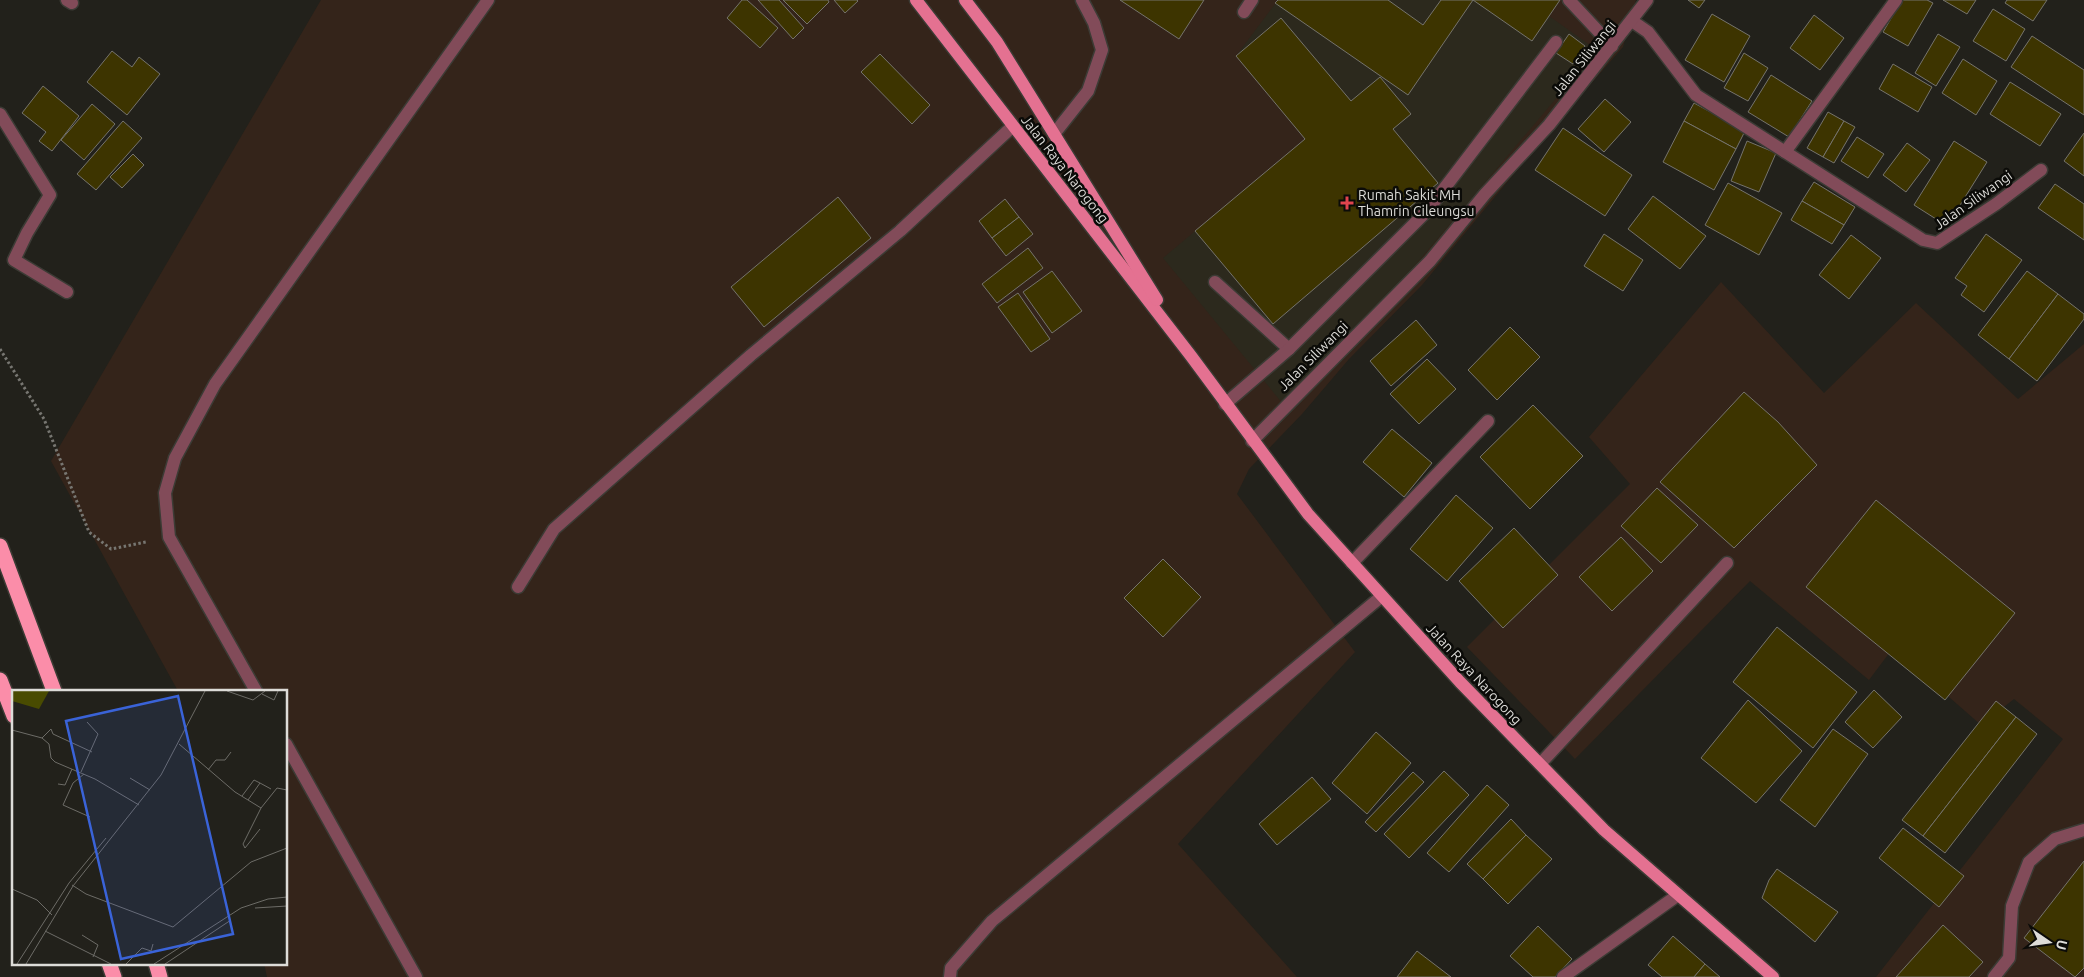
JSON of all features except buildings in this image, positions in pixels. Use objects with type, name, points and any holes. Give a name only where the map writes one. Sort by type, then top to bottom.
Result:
[{"type":"highway","points":[[0,546],[54,690]]},
{"type":"highway","points":[[0,680],[12,711]]},
{"type":"highway","points":[[109,964],[114,977]]},
{"type":"highway","points":[[156,964],[160,977]]},
{"type":"main road","name":"Jalan Raya Narogong","points":[[916,0],[1191,356],[1252,441],[1308,514],[1352,564],[1604,830],[1773,977]]},
{"type":"main road","name":"Jalan Raya Narogong","points":[[966,0],[997,42],[1191,356]]},
{"type":"street","points":[[255,690],[169,537],[165,493],[175,458],[215,384],[488,0]]},
{"type":"street","points":[[1054,134],[1088,91],[1102,50],[1094,23],[1082,0]]},
{"type":"street","points":[[1244,12],[1252,0]]},
{"type":"street","points":[[1569,0],[1612,46]]},
{"type":"street","points":[[1632,21],[1647,0]]},
{"type":"street","points":[[1785,152],[1896,0]]},
{"type":"street","name":"Jalan Siliwangi","points":[[1252,441],[1430,261],[1485,194],[1549,125],[1632,21],[1648,32],[1696,95],[1923,240],[1936,243],[1996,204],[2041,170]]},
{"type":"street","points":[[1226,404],[1290,348],[1427,211],[1556,42]]},
{"type":"street","points":[[0,114],[50,195],[27,233],[14,260],[67,292]]},
{"type":"street","points":[[518,587],[554,529],[751,355],[900,231],[1013,126]]},
{"type":"street","points":[[1215,282],[1290,348]]},
{"type":"street","points":[[1352,564],[1488,421]]},
{"type":"street","points":[[1540,764],[1727,563]]},
{"type":"street","points":[[950,977],[951,968],[992,921],[1382,596]]},
{"type":"street","points":[[288,748],[416,977]]},
{"type":"street","points":[[1994,977],[2009,958],[2012,906],[2029,862],[2055,839],[2084,830]]},
{"type":"street","points":[[1563,977],[1678,895]]},
{"type":"path","points":[[0,349],[44,419],[89,532],[111,549],[169,537]]},
{"type":"shaded area","points":[[321,0],[1636,0],[1623,47],[1547,134],[1422,285],[1349,359],[1302,414],[1249,469],[1237,494],[1355,652],[1178,844],[1297,977],[267,977],[264,964],[288,964],[288,690],[177,690],[51,461]]},
{"type":"shaded area","name":"Rumah Sakit MH Thamrin Cileungsu","points":[[1278,0],[1560,0],[1549,16],[1597,50],[1417,263],[1347,341],[1283,404],[1163,258],[1305,139],[1236,56]]},
{"type":"shaded area","points":[[1721,282],[1824,393],[1916,303],[2018,399],[2084,344],[2084,977],[1876,977],[2063,739],[2014,699],[1981,725],[1893,648],[1869,680],[1750,581],[1575,759],[1467,647],[1630,484],[1589,437]]},
{"type":"place","name":"Rumah Sakit MH Thamrin Cileungsu","points":[[1347,203]]}]
